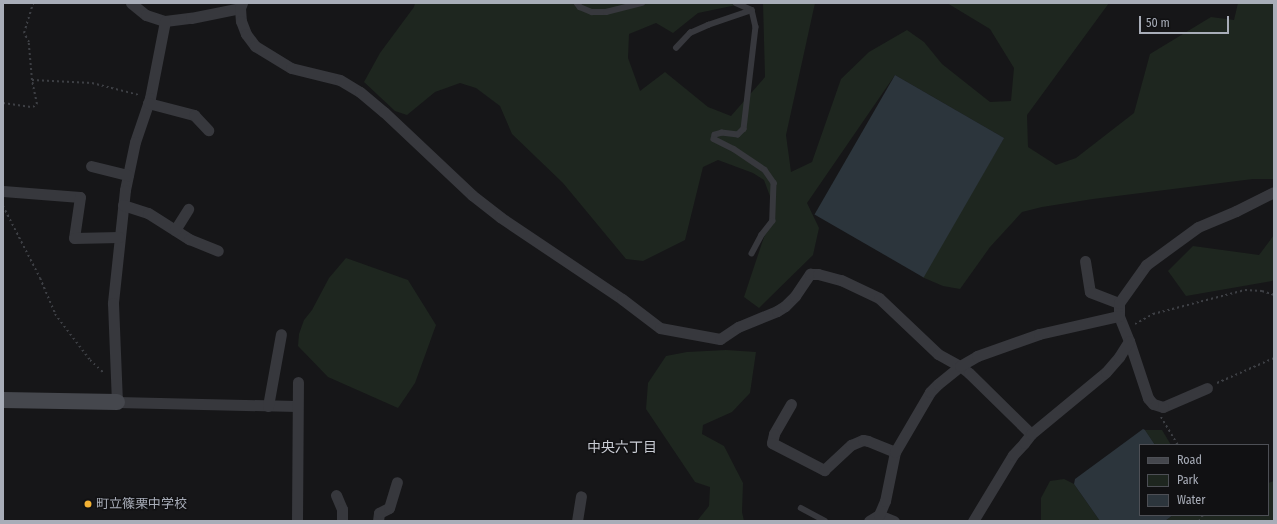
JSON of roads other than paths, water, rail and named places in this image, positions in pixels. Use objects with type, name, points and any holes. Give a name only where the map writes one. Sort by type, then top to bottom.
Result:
[{"type":"street","points":[[131,3],[146,15],[165,21],[191,18],[241,5],[246,34],[255,46],[291,68],[340,80],[360,92],[384,112],[472,195],[500,217],[622,299],[660,328],[720,339],[738,327],[777,312],[795,296],[810,274],[818,274],[841,280],[879,298],[938,354],[960,366],[1031,434]]},
{"type":"street","points":[[117,402],[113,303],[123,205],[135,142],[149,101],[165,21]]},
{"type":"street","points":[[149,101],[194,115],[208,130]]},
{"type":"street","points":[[91,166],[128,175]]},
{"type":"street","points":[[3,191],[80,197],[74,238],[119,237]]},
{"type":"street","points":[[1207,388],[1163,406],[1153,404],[1148,398],[1119,316],[1119,303],[1146,265],[1198,227],[1236,211],[1274,192]]},
{"type":"street","points":[[123,205],[148,213],[189,239],[218,251]]},
{"type":"street","points":[[175,230],[188,209]]},
{"type":"street","points":[[1085,261],[1090,292],[1119,303]]},
{"type":"street","points":[[869,521],[879,515],[885,501],[895,452],[930,392],[960,366],[977,356],[1039,334],[1119,316]]},
{"type":"street","points":[[268,406],[281,334]]},
{"type":"street","points":[[973,521],[1013,455],[1031,434],[1106,372],[1120,357],[1129,341]]},
{"type":"street","points":[[297,521],[298,382]]},
{"type":"street","points":[[3,400],[297,406]]},
{"type":"street","points":[[791,404],[774,434],[772,443],[824,470],[851,445],[862,440],[895,452]]},
{"type":"street","points":[[378,521],[379,513],[389,508],[397,482]]},
{"type":"street","points":[[336,495],[342,509],[342,521]]},
{"type":"street","points":[[577,521],[581,496]]},
{"type":"street","points":[[879,515],[894,521]]},
{"type":"lane","points":[[577,3],[580,7],[592,12],[606,12],[642,3]]},
{"type":"lane","points":[[736,3],[752,10]]},
{"type":"lane","points":[[676,48],[690,33],[708,25],[752,10]]},
{"type":"lane","points":[[752,10],[756,27],[744,129],[738,135],[722,133],[715,135],[714,139],[734,149],[765,170],[774,183],[773,221],[762,235],[752,254]]},
{"type":"lane","points":[[802,508],[825,521]]},
{"type":"water","points":[[895,75],[1004,138],[924,277],[814,214]]},
{"type":"water","points":[[1143,429],[1154,444],[1139,444],[1139,516],[1172,516],[1165,521],[1100,521],[1074,484],[1075,479]]},
{"type":"place","name":"町立篠栗中学校","points":[[88,504]]},
{"type":"district","name":"中央六丁目","points":[[622,448]]}]
